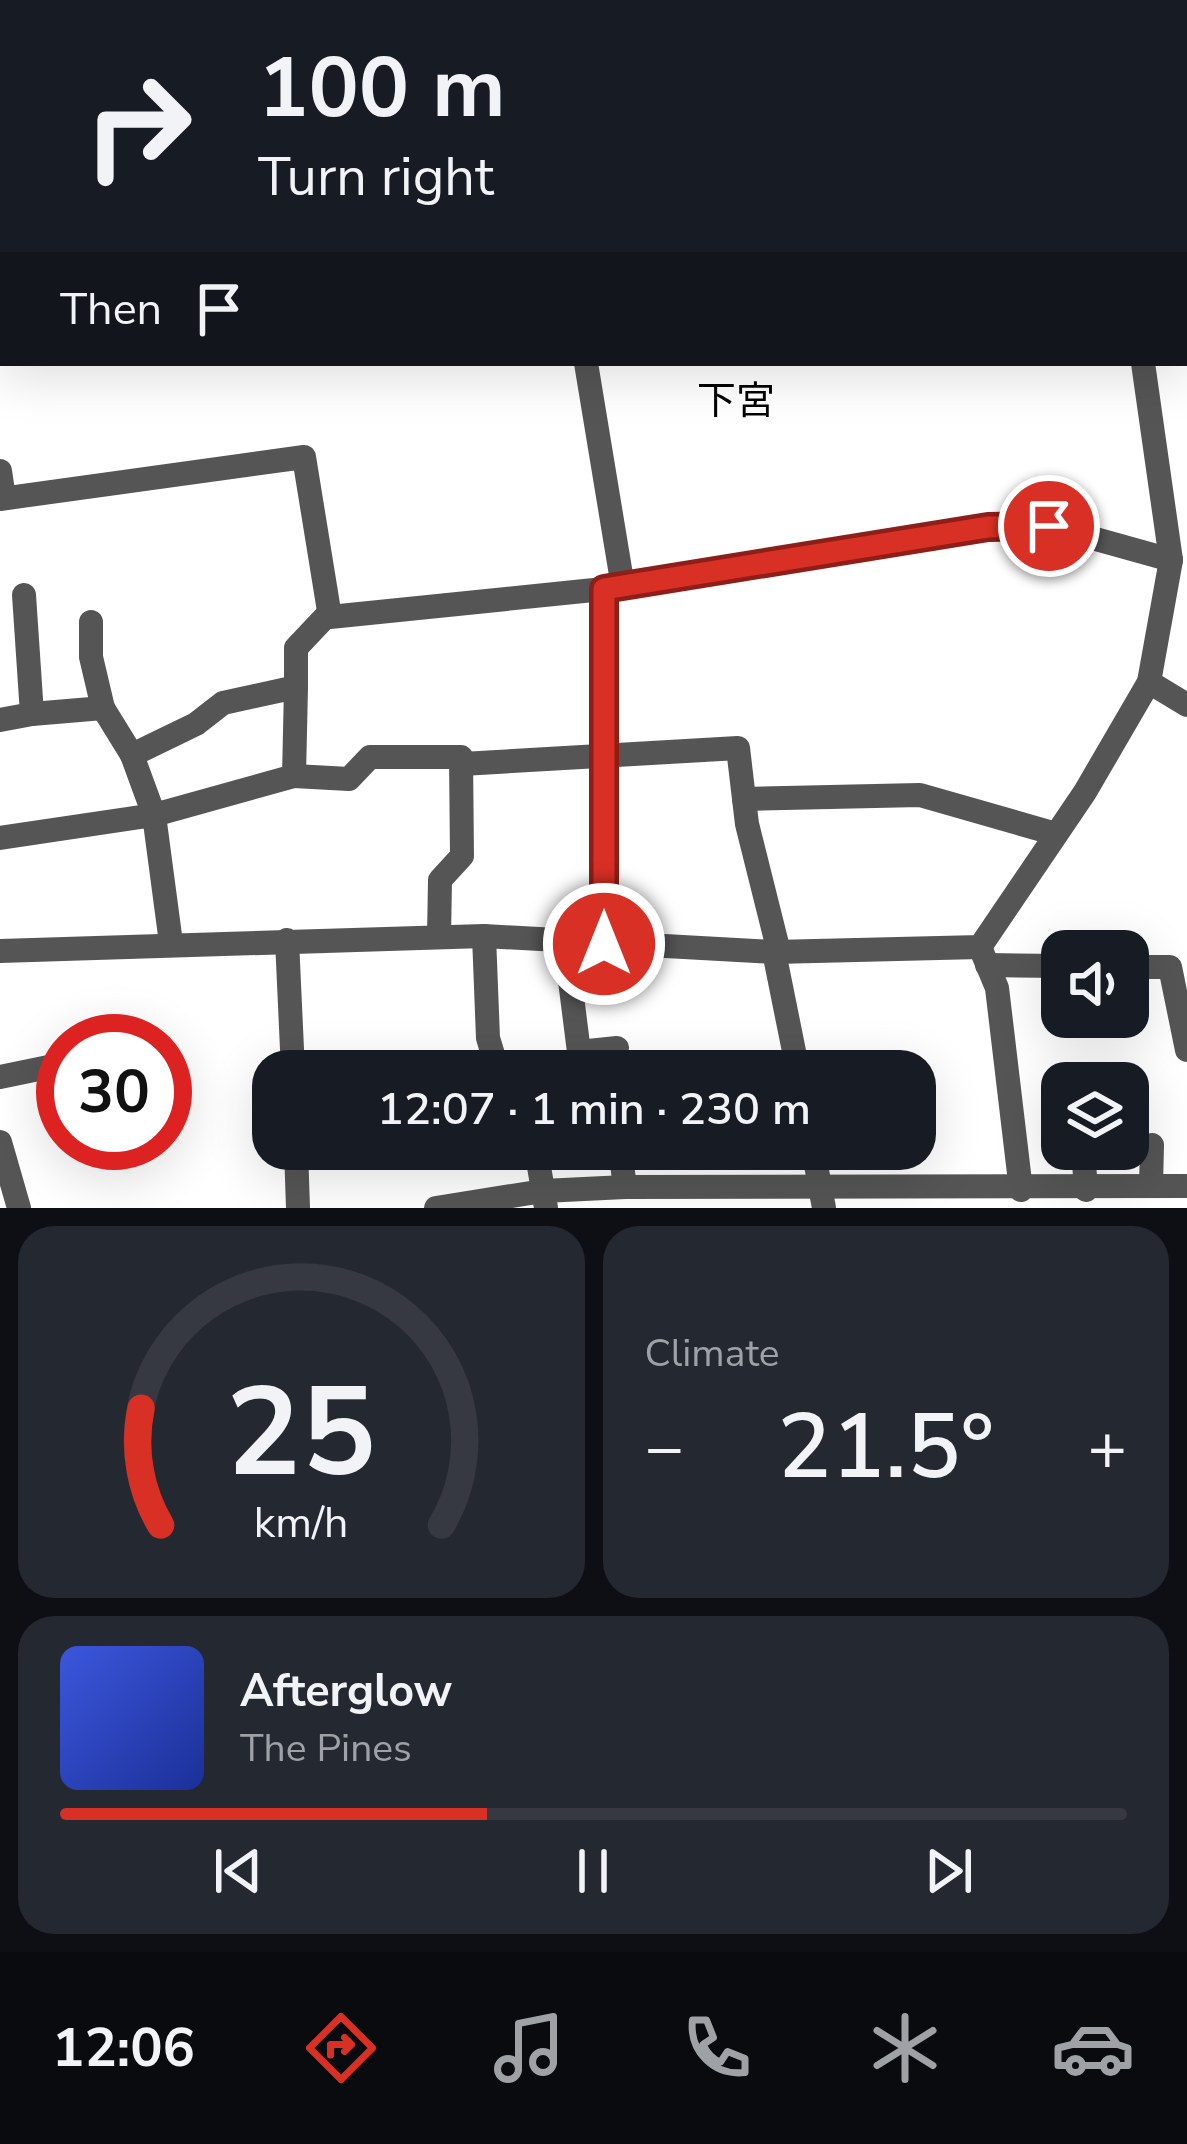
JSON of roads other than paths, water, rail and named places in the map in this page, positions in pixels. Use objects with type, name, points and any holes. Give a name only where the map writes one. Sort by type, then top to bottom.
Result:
[{"type":"street","points":[[586,366],[614,588],[603,756],[604,944]]},
{"type":"street","points":[[983,956],[1149,682],[1172,560],[1143,366]]},
{"type":"street","points":[[0,471],[2,499],[304,457],[330,617],[614,588],[988,527],[1049,526],[1172,560]]},
{"type":"street","points":[[24,595],[32,714]]},
{"type":"street","points":[[295,776],[296,648],[329,613]]},
{"type":"street","points":[[91,622],[91,657],[104,708],[132,755],[154,815],[172,944]]},
{"type":"street","points":[[1149,682],[1187,705]]},
{"type":"street","points":[[132,755],[196,724],[223,703],[296,687]]},
{"type":"street","points":[[0,720],[104,708]]},
{"type":"street","points":[[462,764],[738,748],[794,1050]]},
{"type":"street","points":[[0,838],[154,815],[295,776],[349,779],[370,757],[461,757],[462,856],[440,880],[439,937]]},
{"type":"street","points":[[744,799],[920,795],[1056,834]]},
{"type":"street","points":[[484,936],[492,1050]]},
{"type":"street","points":[[0,951],[484,936],[776,952],[983,956],[1041,963]]},
{"type":"street","points":[[287,940],[291,1050]]},
{"type":"street","points":[[565,941],[579,1050]]},
{"type":"street","points":[[983,956],[997,988],[1022,1190]]},
{"type":"street","points":[[1149,967],[1170,967],[1187,1050]]},
{"type":"street","points":[[0,1077],[36,1070]]},
{"type":"street","points":[[0,1142],[19,1208]]},
{"type":"street","points":[[1151,1186],[1152,1145]]},
{"type":"street","points":[[297,1170],[298,1208]]},
{"type":"street","points":[[623,1170],[625,1187]]},
{"type":"street","points":[[1084,1170],[1086,1190]]},
{"type":"street","points":[[436,1208],[625,1187],[823,1199],[1187,1186]]},
{"type":"district","name":"下宮","points":[[736,401]]}]
